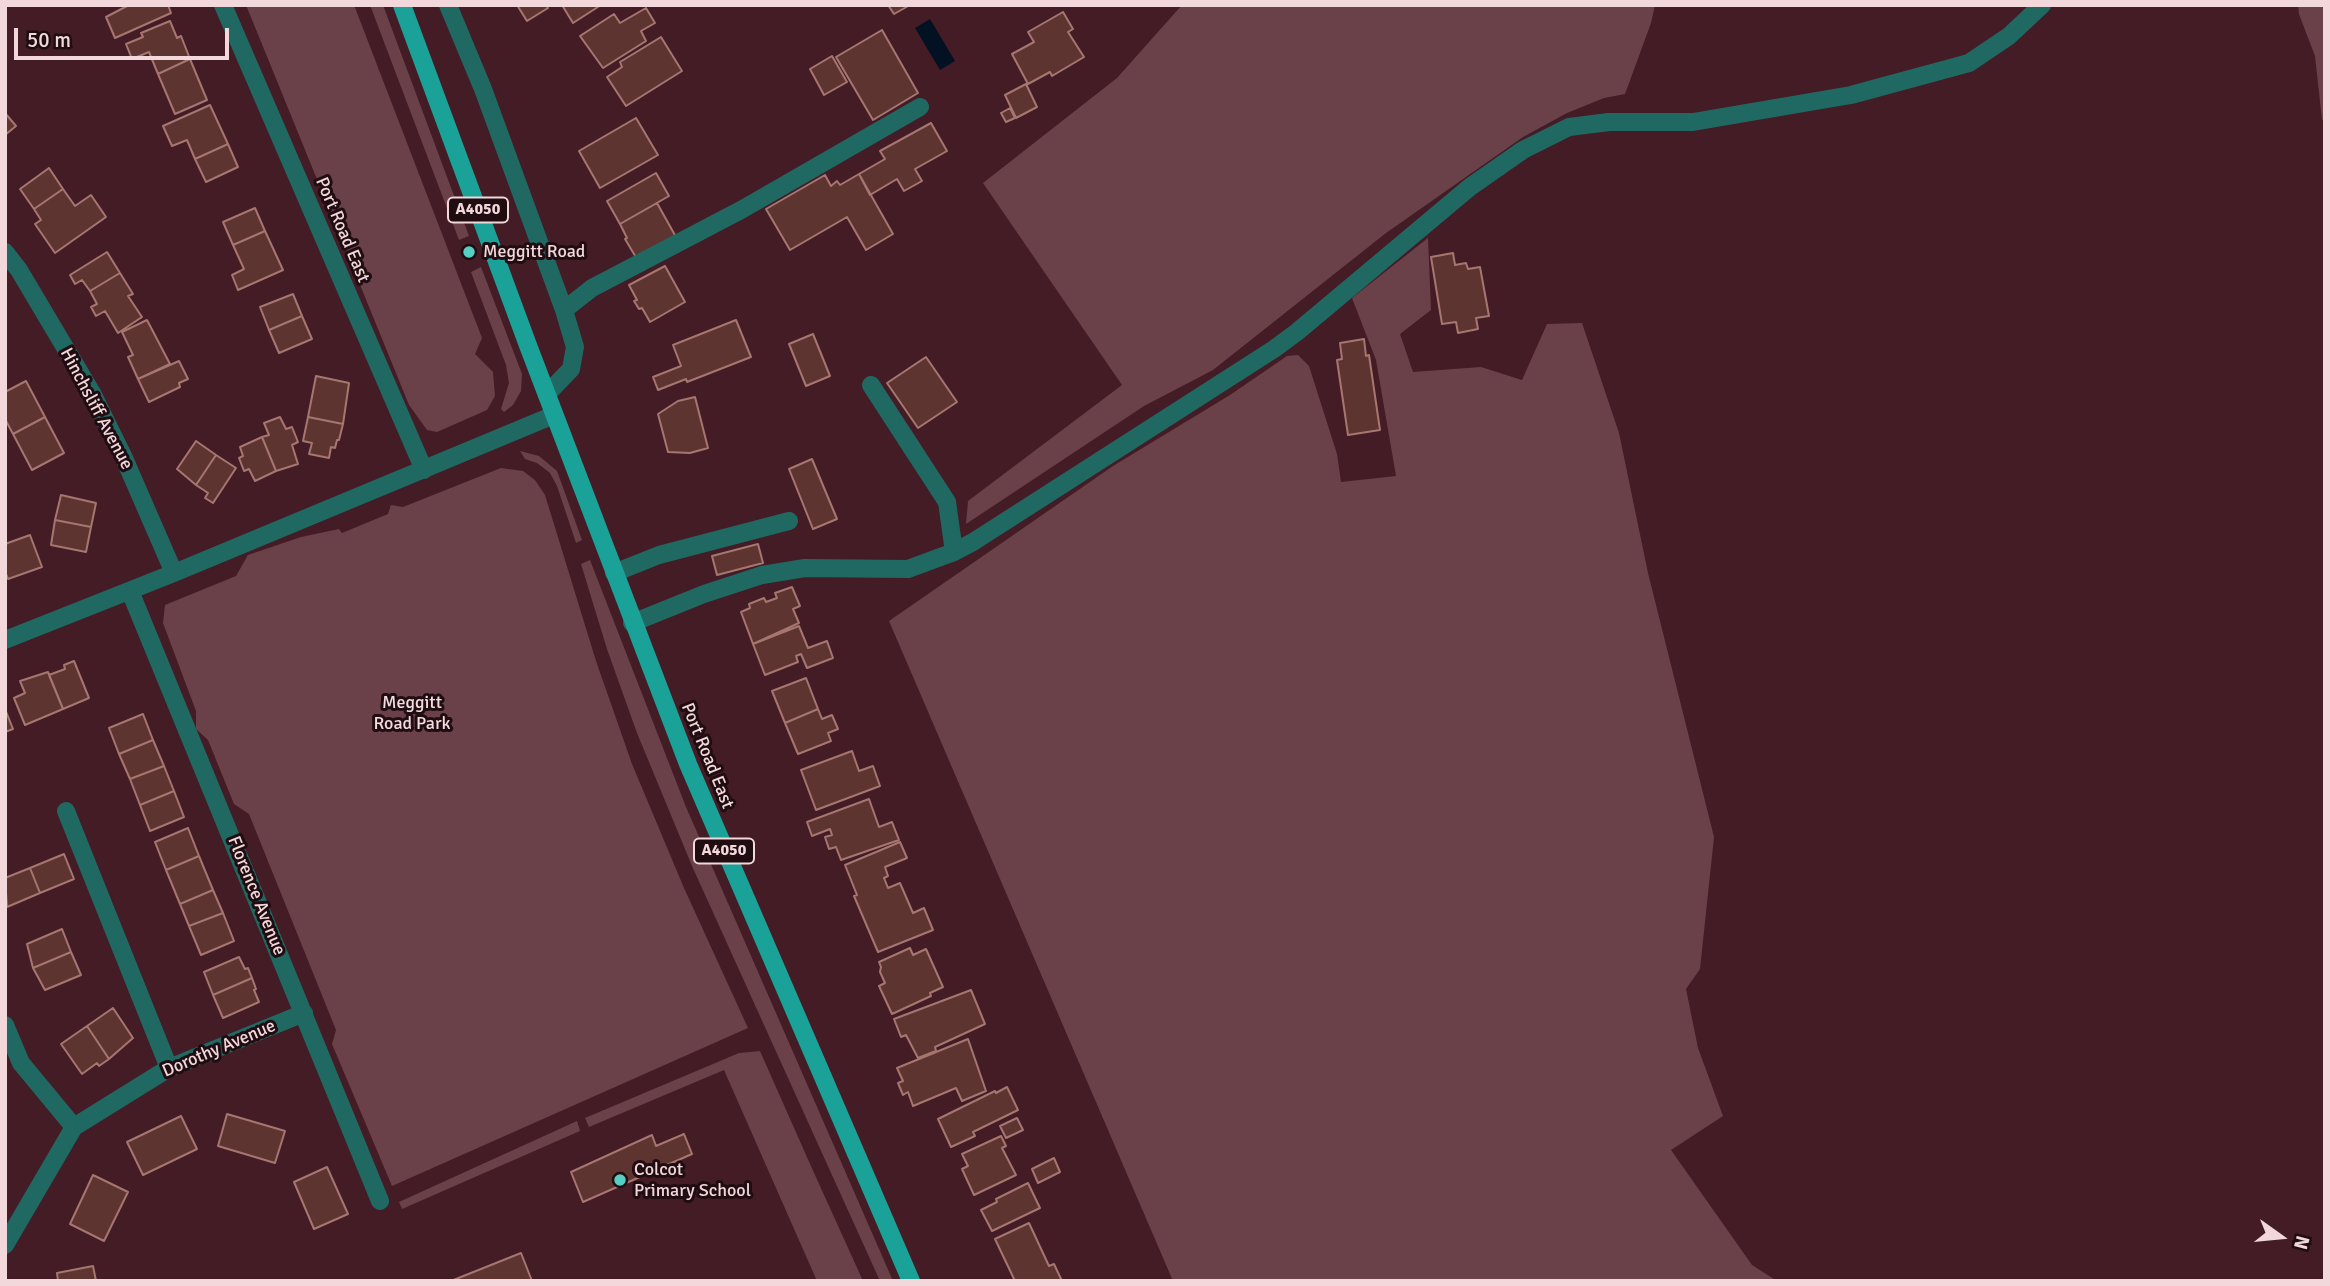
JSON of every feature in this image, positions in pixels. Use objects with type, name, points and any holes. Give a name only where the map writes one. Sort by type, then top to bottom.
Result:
[{"type":"main road","name":"Port Road East","points":[[402,5],[632,623],[738,885],[911,1281]]},
{"type":"street","name":"Port Road East","points":[[223,5],[424,470]]},
{"type":"street","points":[[447,5],[483,89],[575,347],[570,369],[547,394]]},
{"type":"street","points":[[632,623],[704,594],[762,575],[805,568],[908,569],[973,542],[1274,349],[1470,187],[1523,150],[1569,127],[1609,122],[1693,122],[1852,96],[1969,63],[2009,36],[2042,5]]},
{"type":"street","points":[[564,310],[592,288],[752,204],[920,107]]},
{"type":"street","name":"Hinchsliff Avenue","points":[[5,251],[92,393],[124,458],[174,573]]},
{"type":"street","points":[[872,385],[947,502],[954,552]]},
{"type":"street","points":[[5,640],[554,415]]},
{"type":"street","points":[[614,573],[659,555],[789,521]]},
{"type":"street","name":"Florence Avenue","points":[[130,591],[380,1201]]},
{"type":"street","points":[[66,811],[169,1069]]},
{"type":"street","name":"Dorothy Avenue","points":[[5,1245],[74,1126],[169,1069],[304,1013]]},
{"type":"street","points":[[5,1025],[21,1063],[74,1126]]},
{"type":"green space","points":[[246,5],[354,5],[482,338],[475,354],[493,372],[495,396],[487,410],[437,432],[427,430],[409,405]]},
{"type":"green space","points":[[370,5],[383,5],[469,236],[459,240]]},
{"type":"green space","points":[[1182,5],[1655,5],[1625,94],[1604,98],[1567,113],[1523,137],[1386,233],[1213,370],[1144,406],[966,524],[968,501],[1122,385],[983,183],[1117,78]]},
{"type":"green space","points":[[2298,5],[2325,5],[2325,119],[2322,120],[2315,56]]},
{"type":"green space","points":[[1428,238],[1431,310],[1400,334],[1413,372],[1481,367],[1522,380],[1547,324],[1582,323],[1619,433],[1648,573],[1714,837],[1700,969],[1686,989],[1698,1048],[1723,1116],[1671,1150],[1752,1265],[1777,1281],[1173,1281],[889,621],[1113,466],[1230,395],[1287,356],[1298,355],[1309,366],[1337,454],[1341,482],[1396,476],[1376,360],[1352,298]]},
{"type":"green space","points":[[481,267],[522,374],[521,391],[513,405],[504,412],[501,409],[509,383],[506,365],[471,272]]},
{"type":"green space","points":[[520,451],[539,456],[557,471],[582,540],[576,543],[550,473],[537,463],[525,459]]},
{"type":"green space","name":"Meggitt Road Park","points":[[501,468],[523,471],[535,480],[545,495],[596,661],[632,764],[684,888],[748,1028],[392,1186],[332,1044],[336,1030],[249,814],[234,804],[208,740],[196,729],[196,711],[163,623],[165,605],[236,576],[248,555],[301,537],[339,529],[342,533],[388,514],[391,505],[403,507]]},
{"type":"green space","points":[[590,560],[686,807],[893,1281],[880,1281],[692,866],[637,733],[607,649],[581,564]]},
{"type":"green space","points":[[760,1051],[863,1281],[817,1281],[724,1070],[589,1127],[585,1118],[739,1053]]},
{"type":"green space","points":[[577,1121],[580,1131],[402,1209],[399,1202]]},
{"type":"water","points":[[930,19],[955,61],[940,70],[915,28]]},
{"type":"building","points":[[129,5],[168,5],[171,13],[115,38],[106,17]]},
{"type":"building","points":[[517,5],[546,5],[548,8],[527,21]]},
{"type":"building","points":[[562,5],[601,5],[573,23]]},
{"type":"building","points":[[888,5],[910,5],[894,14]]},
{"type":"building","points":[[646,8],[655,23],[641,31],[646,41],[603,68],[580,36],[614,14],[620,23]]},
{"type":"building","points":[[1063,12],[1073,29],[1068,32],[1084,57],[1052,76],[1050,72],[1028,84],[1012,54],[1034,42],[1028,32]]},
{"type":"building","points":[[170,21],[177,38],[181,36],[190,59],[158,74],[149,52],[132,59],[126,44],[143,37],[141,33]]},
{"type":"building","points":[[882,30],[918,93],[873,120],[836,57]]},
{"type":"building","points":[[661,37],[682,71],[626,106],[607,77],[622,67],[620,62]]},
{"type":"building","points":[[832,56],[847,82],[824,95],[810,69]]},
{"type":"building","points":[[190,59],[207,100],[175,114],[158,74]]},
{"type":"building","points":[[1026,84],[1037,107],[1016,118],[1005,95]]},
{"type":"building","points":[[210,105],[228,144],[195,159],[187,140],[172,146],[163,126]]},
{"type":"building","points":[[1010,108],[1015,118],[1006,122],[1001,113]]},
{"type":"building","points":[[5,113],[16,126],[5,135]]},
{"type":"building","points":[[636,118],[658,155],[600,188],[579,151]]},
{"type":"building","points":[[931,123],[947,151],[915,169],[922,181],[904,191],[897,179],[870,195],[859,174],[885,159],[880,151]]},
{"type":"building","points":[[228,144],[238,167],[206,182],[195,159]]},
{"type":"building","points":[[49,168],[63,189],[34,209],[20,189]]},
{"type":"building","points":[[656,173],[669,196],[620,224],[607,201]]},
{"type":"building","points":[[859,174],[893,234],[866,250],[847,217],[790,250],[766,209],[825,175],[831,186],[837,181],[840,185]]},
{"type":"building","points":[[63,189],[75,206],[91,195],[106,217],[55,253],[35,224],[41,220],[34,209]]},
{"type":"building","points":[[657,203],[676,237],[637,259],[620,224]]},
{"type":"building","points":[[255,208],[265,231],[233,245],[223,222]]},
{"type":"building","points":[[265,231],[283,270],[238,290],[232,275],[244,269],[233,245]]},
{"type":"building","points":[[107,252],[120,273],[90,291],[82,280],[75,284],[70,275]]},
{"type":"building","points":[[1453,253],[1455,265],[1466,263],[1468,269],[1480,267],[1489,316],[1476,318],[1478,329],[1458,333],[1456,322],[1442,324],[1431,257]]},
{"type":"building","points":[[665,266],[685,302],[650,322],[642,308],[639,309],[634,301],[637,300],[629,285]]},
{"type":"building","points":[[120,273],[133,294],[128,296],[142,317],[118,333],[105,311],[96,316],[91,307],[97,304],[90,291]]},
{"type":"building","points":[[293,294],[302,316],[269,330],[260,307]]},
{"type":"building","points":[[302,316],[312,339],[279,353],[269,330]]},
{"type":"building","points":[[147,320],[170,364],[138,379],[128,357],[133,355],[122,332]]},
{"type":"building","points":[[736,320],[751,357],[687,382],[686,379],[658,390],[653,377],[681,366],[673,345]]},
{"type":"building","points":[[813,334],[830,376],[806,386],[789,344]]},
{"type":"building","points":[[1364,339],[1366,356],[1369,355],[1380,430],[1348,435],[1337,360],[1342,359],[1340,343]]},
{"type":"building","points":[[926,357],[957,402],[918,428],[887,383]]},
{"type":"building","points":[[179,361],[188,379],[179,383],[180,387],[149,402],[138,379]]},
{"type":"building","points":[[316,376],[349,383],[343,424],[308,417]]},
{"type":"building","points":[[26,381],[45,417],[13,434],[5,419],[5,392]]},
{"type":"building","points":[[695,397],[708,448],[690,453],[668,452],[658,414],[678,401]]},
{"type":"building","points":[[45,417],[64,453],[32,470],[13,434]]},
{"type":"building","points":[[280,417],[286,429],[292,427],[298,442],[292,445],[298,464],[276,471],[262,437],[269,435],[264,423]]},
{"type":"building","points":[[308,417],[343,424],[339,440],[335,448],[331,447],[329,458],[309,454],[312,443],[303,441]]},
{"type":"building","points":[[262,437],[276,471],[255,481],[249,469],[244,471],[239,458],[243,456],[240,447]]},
{"type":"building","points":[[196,441],[216,455],[196,485],[177,469]]},
{"type":"building","points":[[216,455],[236,468],[213,503],[205,498],[208,493],[196,485]]},
{"type":"building","points":[[812,459],[837,519],[813,529],[789,469]]},
{"type":"building","points":[[61,495],[96,503],[91,527],[55,520]]},
{"type":"building","points":[[55,520],[91,527],[86,552],[51,545]]},
{"type":"building","points":[[30,535],[42,567],[8,579],[5,571],[5,544]]},
{"type":"building","points":[[758,544],[763,563],[717,575],[712,556]]},
{"type":"building","points":[[792,587],[800,606],[793,609],[799,623],[753,644],[741,612],[750,608],[749,604],[764,598],[766,602],[777,598],[775,593]]},
{"type":"building","points":[[799,626],[808,648],[827,641],[833,658],[807,668],[801,654],[796,656],[798,662],[765,675],[753,644]]},
{"type":"building","points":[[74,661],[89,698],[63,709],[49,675],[65,669],[64,665]]},
{"type":"building","points":[[48,672],[63,709],[25,725],[14,698],[25,693],[20,681]]},
{"type":"building","points":[[806,678],[818,709],[785,723],[772,691]]},
{"type":"building","points":[[5,709],[13,729],[5,732]]},
{"type":"building","points":[[818,709],[822,719],[832,715],[838,729],[828,733],[831,741],[798,754],[785,723]]},
{"type":"building","points":[[143,714],[153,740],[119,754],[109,728]]},
{"type":"building","points":[[153,740],[164,766],[130,779],[119,754]]},
{"type":"building","points":[[852,751],[859,771],[873,766],[880,786],[816,810],[801,770]]},
{"type":"building","points":[[164,766],[174,791],[140,805],[130,779]]},
{"type":"building","points":[[174,791],[184,817],[150,831],[140,805]]},
{"type":"building","points":[[869,799],[879,827],[892,822],[899,840],[841,860],[836,847],[829,849],[825,837],[832,835],[830,829],[812,836],[807,822]]},
{"type":"building","points":[[188,828],[199,856],[166,870],[155,842]]},
{"type":"building","points":[[900,842],[907,858],[885,867],[888,876],[884,878],[888,888],[900,883],[913,913],[924,908],[933,930],[878,952],[854,896],[857,895],[845,865]]},
{"type":"building","points":[[64,854],[74,879],[40,893],[30,868]]},
{"type":"building","points":[[199,856],[213,890],[180,904],[166,870]]},
{"type":"building","points":[[30,868],[40,893],[7,907],[5,878]]},
{"type":"building","points":[[213,890],[223,913],[189,926],[180,904]]},
{"type":"building","points":[[223,913],[234,941],[201,955],[189,926]]},
{"type":"building","points":[[62,929],[71,952],[33,968],[27,944]]},
{"type":"building","points":[[910,948],[913,955],[926,949],[943,987],[930,993],[931,996],[892,1014],[879,986],[885,983],[879,962]]},
{"type":"building","points":[[71,952],[81,975],[45,990],[33,968]]},
{"type":"building","points":[[239,957],[252,978],[213,995],[204,972]]},
{"type":"building","points":[[252,978],[259,1002],[223,1018],[213,995]]},
{"type":"building","points":[[971,990],[985,1024],[935,1047],[936,1051],[918,1058],[906,1035],[901,1037],[894,1019]]},
{"type":"building","points":[[113,1008],[133,1038],[109,1059],[87,1026]]},
{"type":"building","points":[[87,1026],[109,1059],[99,1066],[97,1063],[82,1074],[61,1044]]},
{"type":"building","points":[[968,1039],[986,1091],[962,1101],[956,1088],[913,1106],[908,1092],[903,1095],[898,1083],[903,1081],[897,1068]]},
{"type":"building","points":[[1007,1087],[1018,1110],[973,1132],[975,1136],[951,1147],[938,1119]]},
{"type":"building","points":[[227,1114],[285,1131],[275,1163],[218,1146]]},
{"type":"building","points":[[181,1116],[197,1149],[143,1175],[127,1142]]},
{"type":"building","points":[[1017,1118],[1023,1130],[1006,1138],[1000,1126]]},
{"type":"building","points":[[684,1134],[692,1154],[583,1202],[571,1172],[652,1135],[656,1146]]},
{"type":"building","points":[[1001,1136],[1006,1146],[1002,1148],[1016,1175],[974,1195],[962,1169],[968,1166],[962,1154]]},
{"type":"building","points":[[1054,1158],[1060,1172],[1038,1183],[1032,1169]]},
{"type":"building","points":[[327,1167],[348,1214],[314,1229],[294,1182]]},
{"type":"building","points":[[93,1175],[128,1192],[104,1241],[70,1224]]},
{"type":"building","points":[[1028,1183],[1040,1208],[992,1231],[981,1210]]},
{"type":"building","points":[[1029,1223],[1049,1266],[1054,1264],[1062,1281],[1015,1281],[995,1239]]},
{"type":"building","points":[[521,1253],[532,1281],[451,1281]]},
{"type":"building","points":[[93,1266],[96,1281],[58,1281],[57,1273]]},
{"type":"place","name":"Meggitt Road","points":[[469,252]]},
{"type":"place","name":"Colcot Primary School","points":[[620,1180]]}]
